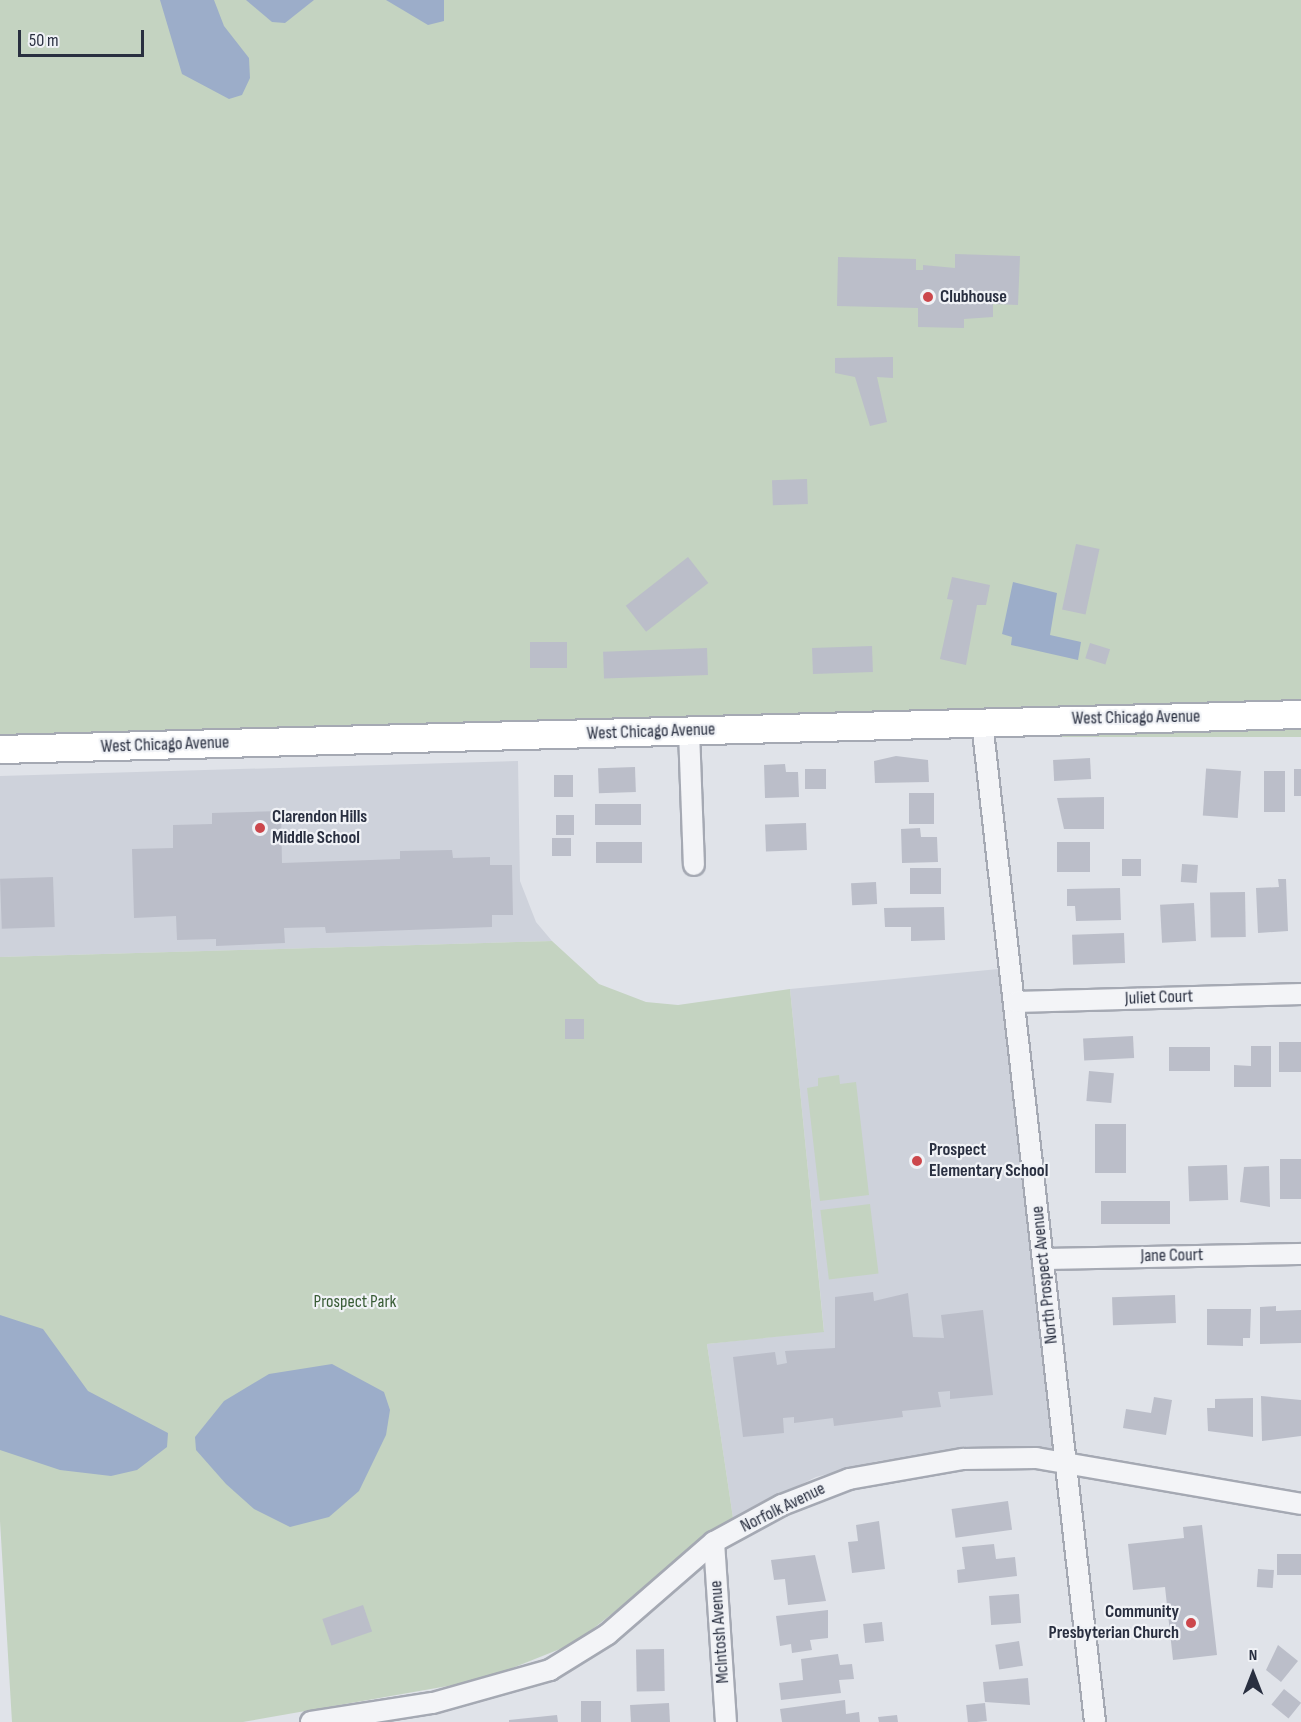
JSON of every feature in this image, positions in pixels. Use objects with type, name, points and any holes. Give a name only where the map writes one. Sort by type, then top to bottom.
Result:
[{"type":"main road","name":"West Chicago Avenue","points":[[0,749],[1301,714]]},
{"type":"street","name":"North Prospect Avenue","points":[[982,722],[1017,1002],[1043,1259],[1095,1722]]},
{"type":"street","points":[[689,731],[694,866]]},
{"type":"street","name":"Juliet Court","points":[[1017,1002],[1301,994]]},
{"type":"street","name":"Jane Court","points":[[1043,1259],[1301,1254]]},
{"type":"street","name":"Norfolk Avenue","points":[[311,1722],[434,1712],[524,1680],[574,1658],[714,1542],[782,1505],[849,1479],[963,1459],[1066,1462],[1301,1504]]},
{"type":"street","name":"McIntosh Avenue","points":[[714,1542],[726,1722]]},
{"type":"shaded area","name":"Clarendon Hills Middle School","points":[[518,761],[520,881],[536,922],[552,941],[0,957],[0,776]]},
{"type":"shaded area","name":"Prospect Elementary School","points":[[1009,968],[1054,1450],[984,1449],[878,1461],[816,1477],[733,1518],[707,1344],[824,1331],[790,989]]},
{"type":"green space","points":[[0,0],[1301,0],[1301,737],[0,737]]},
{"type":"green space","name":"Prospect Park","points":[[552,941],[599,984],[646,1002],[678,1005],[790,989],[824,1332],[707,1344],[733,1518],[575,1643],[482,1680],[243,1722],[12,1722],[0,1521],[0,957]]},
{"type":"green space","points":[[839,1075],[840,1084],[856,1082],[869,1195],[820,1201],[807,1088],[818,1086],[818,1078]]},
{"type":"green space","points":[[870,1204],[879,1273],[829,1280],[820,1210]]},
{"type":"water","points":[[160,0],[214,0],[224,26],[249,58],[250,78],[242,95],[229,99],[182,74]]},
{"type":"water","points":[[246,0],[314,0],[285,23],[272,22]]},
{"type":"water","points":[[386,0],[444,0],[444,21],[428,25]]},
{"type":"water","points":[[1013,582],[1057,593],[1050,635],[1081,642],[1078,660],[1011,645],[1012,637],[1002,634]]},
{"type":"water","points":[[0,1315],[43,1329],[88,1391],[168,1433],[167,1447],[137,1470],[111,1476],[60,1470],[0,1450]]},
{"type":"water","points":[[332,1364],[384,1392],[390,1410],[386,1435],[359,1491],[329,1517],[290,1527],[254,1509],[226,1484],[196,1450],[195,1437],[224,1401],[269,1374]]},
{"type":"building","name":"Clubhouse","points":[[955,254],[1020,256],[1018,305],[993,304],[993,317],[964,319],[964,328],[918,327],[918,308],[837,306],[838,257],[916,259],[916,270],[923,270],[923,265],[955,268]]},
{"type":"building","points":[[893,357],[893,378],[877,377],[887,422],[870,426],[855,377],[835,373],[835,358]]},
{"type":"building","points":[[807,479],[808,504],[773,505],[772,480]]},
{"type":"building","points":[[1076,544],[1099,549],[1086,615],[1062,610]]},
{"type":"building","points":[[688,557],[708,583],[646,632],[626,606]]},
{"type":"building","points":[[952,577],[990,585],[986,605],[977,605],[966,665],[940,659],[953,600],[947,599]]},
{"type":"building","points":[[530,642],[567,642],[567,668],[530,668]]},
{"type":"building","points":[[1090,643],[1110,649],[1105,664],[1085,658]]},
{"type":"building","points":[[872,646],[873,672],[813,674],[812,648]]},
{"type":"building","points":[[707,648],[708,675],[604,679],[603,652]]},
{"type":"building","points":[[896,756],[928,760],[929,782],[875,783],[874,761]]},
{"type":"building","points":[[1090,758],[1091,779],[1054,781],[1053,760]]},
{"type":"building","points":[[785,764],[786,772],[798,772],[799,797],[765,798],[764,765]]},
{"type":"building","points":[[635,767],[636,792],[599,793],[598,768]]},
{"type":"building","points":[[805,769],[826,769],[826,789],[805,789]]},
{"type":"building","points":[[1206,769],[1241,771],[1238,818],[1203,815]]},
{"type":"building","points":[[1294,769],[1301,769],[1301,796],[1294,796]]},
{"type":"building","points":[[1264,771],[1285,771],[1285,812],[1264,812]]},
{"type":"building","points":[[554,775],[573,775],[573,797],[554,797]]},
{"type":"building","points":[[909,793],[934,793],[934,824],[909,824]]},
{"type":"building","points":[[1104,797],[1104,829],[1064,829],[1057,798]]},
{"type":"building","points":[[595,804],[641,804],[641,825],[595,825]]},
{"type":"building","points":[[281,811],[282,863],[400,859],[400,851],[452,850],[453,858],[490,857],[490,865],[512,865],[513,915],[492,915],[492,927],[326,933],[325,927],[284,928],[285,943],[216,946],[216,939],[177,940],[176,916],[134,918],[132,849],[173,848],[173,825],[212,824],[212,813]]},
{"type":"building","points":[[556,815],[574,815],[574,835],[556,835]]},
{"type":"building","points":[[806,823],[807,850],[766,851],[765,824]]},
{"type":"building","points":[[920,828],[921,837],[937,837],[938,862],[902,863],[901,829]]},
{"type":"building","points":[[552,838],[571,838],[571,856],[552,856]]},
{"type":"building","points":[[596,842],[642,842],[642,863],[596,863]]},
{"type":"building","points":[[1057,842],[1090,842],[1090,872],[1057,872]]},
{"type":"building","points":[[1122,859],[1141,859],[1141,876],[1122,876]]},
{"type":"building","points":[[1182,864],[1198,865],[1197,883],[1181,882]]},
{"type":"building","points":[[910,868],[941,868],[941,894],[910,894]]},
{"type":"building","points":[[53,877],[55,927],[2,929],[0,879]]},
{"type":"building","points":[[1278,879],[1286,879],[1288,931],[1258,933],[1256,888],[1279,887]]},
{"type":"building","points":[[876,882],[877,904],[852,905],[851,883]]},
{"type":"building","points":[[1120,888],[1121,920],[1076,921],[1075,906],[1067,906],[1067,889]]},
{"type":"building","points":[[1245,892],[1246,937],[1211,938],[1210,893]]},
{"type":"building","points":[[1194,903],[1196,941],[1162,943],[1160,905]]},
{"type":"building","points":[[944,907],[945,940],[911,941],[911,927],[885,927],[884,908]]},
{"type":"building","points":[[1124,933],[1125,963],[1073,965],[1072,935]]},
{"type":"building","points":[[565,1019],[584,1019],[584,1039],[565,1039]]},
{"type":"building","points":[[1133,1036],[1134,1058],[1084,1061],[1083,1039]]},
{"type":"building","points":[[1279,1042],[1301,1042],[1301,1072],[1279,1072]]},
{"type":"building","points":[[1251,1046],[1271,1046],[1271,1087],[1234,1087],[1234,1065],[1251,1066]]},
{"type":"building","points":[[1169,1047],[1210,1047],[1210,1071],[1169,1071]]},
{"type":"building","points":[[1089,1071],[1114,1073],[1111,1103],[1086,1101]]},
{"type":"building","points":[[1095,1124],[1126,1124],[1126,1173],[1095,1173]]},
{"type":"building","points":[[1280,1159],[1301,1159],[1301,1199],[1280,1199]]},
{"type":"building","points":[[1227,1165],[1228,1200],[1189,1201],[1188,1166]]},
{"type":"building","points":[[1269,1166],[1270,1207],[1240,1202],[1244,1167]]},
{"type":"building","points":[[1101,1201],[1170,1201],[1170,1224],[1101,1224]]},
{"type":"building","points":[[873,1292],[874,1301],[908,1293],[913,1337],[944,1338],[941,1315],[983,1310],[993,1395],[950,1399],[950,1391],[938,1392],[941,1407],[902,1411],[903,1417],[834,1426],[833,1418],[794,1423],[794,1417],[783,1418],[784,1433],[743,1437],[733,1357],[775,1352],[777,1365],[787,1363],[785,1351],[835,1348],[835,1297]]},
{"type":"building","points":[[1175,1295],[1176,1323],[1113,1325],[1112,1297]]},
{"type":"building","points":[[1276,1306],[1276,1311],[1301,1310],[1301,1343],[1260,1344],[1260,1307]]},
{"type":"building","points":[[1207,1309],[1251,1309],[1250,1338],[1243,1338],[1243,1346],[1207,1345]]},
{"type":"building","points":[[1261,1396],[1301,1400],[1301,1436],[1262,1441]]},
{"type":"building","points":[[1154,1397],[1172,1400],[1166,1435],[1123,1428],[1126,1409],[1151,1413]]},
{"type":"building","points":[[1253,1398],[1253,1437],[1208,1431],[1207,1408],[1215,1408],[1215,1399]]},
{"type":"building","points":[[1008,1501],[1012,1530],[956,1538],[952,1509]]},
{"type":"building","points":[[879,1521],[885,1569],[852,1573],[848,1542],[858,1541],[856,1525]]},
{"type":"building","name":"Community Presbyterian Church","points":[[1202,1525],[1217,1655],[1173,1660],[1165,1587],[1133,1590],[1128,1544],[1184,1538],[1183,1527]]},
{"type":"building","points":[[994,1544],[996,1559],[1015,1557],[1017,1576],[958,1583],[957,1570],[965,1569],[962,1547]]},
{"type":"building","points":[[1277,1554],[1301,1554],[1301,1575],[1277,1575]]},
{"type":"building","points":[[815,1555],[826,1601],[788,1605],[785,1579],[774,1580],[771,1560]]},
{"type":"building","points":[[1258,1569],[1274,1570],[1273,1588],[1257,1587]]},
{"type":"building","points":[[1019,1594],[1021,1623],[991,1625],[989,1596]]},
{"type":"building","points":[[363,1605],[372,1631],[331,1645],[322,1619]]},
{"type":"building","points":[[828,1610],[828,1638],[810,1640],[812,1650],[792,1653],[791,1644],[780,1646],[776,1616]]},
{"type":"building","points":[[882,1622],[884,1641],[865,1643],[863,1624]]},
{"type":"building","points":[[1019,1641],[1023,1666],[999,1669],[995,1645]]},
{"type":"building","points":[[1278,1645],[1298,1661],[1281,1682],[1266,1670]]},
{"type":"building","points":[[636,1649],[664,1649],[665,1691],[637,1691]]},
{"type":"building","points":[[838,1654],[840,1665],[852,1664],[854,1679],[839,1680],[841,1693],[781,1700],[779,1683],[803,1680],[801,1659]]},
{"type":"building","points":[[1028,1678],[1030,1705],[985,1702],[983,1682]]},
{"type":"building","points":[[1284,1689],[1301,1703],[1289,1718],[1271,1705]]},
{"type":"building","points":[[845,1700],[846,1714],[859,1712],[860,1722],[782,1722],[780,1709]]},
{"type":"building","points":[[581,1701],[601,1701],[601,1722],[581,1722]]},
{"type":"building","points":[[669,1703],[670,1722],[631,1722],[630,1705]]},
{"type":"building","points":[[985,1703],[987,1721],[968,1722],[966,1705]]},
{"type":"building","points":[[557,1715],[558,1722],[509,1722],[509,1720]]},
{"type":"building","points":[[897,1715],[898,1722],[879,1722],[878,1717]]},
{"type":"place","name":"Clubhouse","points":[[928,297]]},
{"type":"place","name":"Clarendon Hills Middle School","points":[[260,828]]},
{"type":"place","name":"Prospect Elementary School","points":[[917,1161]]},
{"type":"place","name":"Community Presbyterian Church","points":[[1191,1623]]}]
